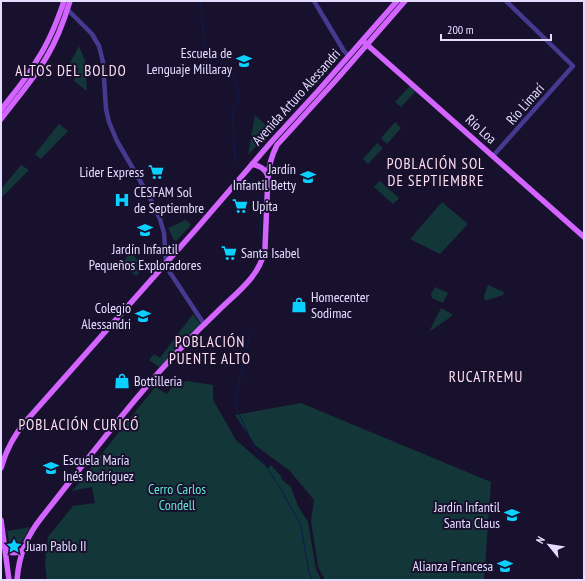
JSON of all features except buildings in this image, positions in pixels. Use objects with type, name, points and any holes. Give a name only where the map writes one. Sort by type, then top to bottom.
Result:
[{"type":"main road","points":[[1,119],[46,58],[68,10],[70,1]]},
{"type":"main road","name":"Avenida Arturo Alessandri","points":[[277,144],[337,79],[397,1]]},
{"type":"main road","name":"Avenida Arturo Alessandri","points":[[1,468],[4,456],[10,443],[22,426],[279,133],[349,56],[365,42],[405,1]]},
{"type":"main road","points":[[1,110],[38,60],[52,33],[63,3]]},
{"type":"main road","name":"Río Loa","points":[[365,42],[584,236]]},
{"type":"main road","points":[[17,580],[23,550],[30,532],[36,524],[116,423],[164,366],[204,324],[236,294],[255,274],[261,264],[265,250],[268,176],[271,159],[277,144],[279,133]]},
{"type":"main road","points":[[252,164],[262,167],[268,176]]},
{"type":"main road","points":[[1,520],[9,580]]},
{"type":"main road","points":[[5,548],[7,551],[12,553],[23,550]]},
{"type":"street","points":[[314,1],[344,51],[349,56]]},
{"type":"street","name":"Río Limarí","points":[[493,156],[573,66],[506,1]]},
{"type":"street","points":[[63,3],[92,34],[99,46],[103,62],[106,109],[109,122],[117,141],[150,198],[160,219],[164,233],[166,262],[170,274],[204,324]]},
{"type":"green space","points":[[79,46],[85,61],[87,91],[74,81],[79,69],[72,64],[64,77],[63,76]]},
{"type":"green space","points":[[410,86],[416,91],[401,107],[395,102]]},
{"type":"green space","points":[[255,115],[271,130],[248,155]]},
{"type":"green space","points":[[395,122],[401,128],[387,144],[381,138]]},
{"type":"green space","points":[[59,124],[68,131],[41,159],[35,154]]},
{"type":"green space","points":[[377,143],[383,148],[368,164],[363,159]]},
{"type":"green space","points":[[21,165],[29,170],[1,198],[1,189]]},
{"type":"green space","points":[[380,181],[399,198],[393,204],[374,187]]},
{"type":"green space","points":[[442,202],[468,224],[440,254],[410,239]]},
{"type":"green space","points":[[186,220],[191,225],[176,241],[174,240],[168,228]]},
{"type":"green space","points":[[130,253],[145,266],[136,276],[122,263]]},
{"type":"green space","points":[[488,285],[504,292],[503,295],[485,301],[484,296]]},
{"type":"green space","points":[[435,287],[448,293],[443,303],[432,298],[431,294]]},
{"type":"green space","points":[[441,308],[452,314],[452,316],[429,332]]},
{"type":"green space","points":[[193,314],[201,325],[159,367],[149,360],[154,354],[160,358]]},
{"type":"green space","name":"Cerro Carlos Condell","points":[[187,381],[213,385],[213,400],[236,440],[268,468],[271,465],[281,476],[282,480],[291,487],[298,506],[308,522],[316,569],[321,580],[47,580],[45,562],[48,537],[73,506],[95,503],[92,487],[72,491],[155,387],[167,394],[173,386]]},
{"type":"green space","points":[[301,403],[491,482],[484,580],[325,580],[318,567],[311,521],[314,500],[289,470],[256,446],[235,415]]},
{"type":"green space","points":[[30,527],[17,549],[14,551],[10,549],[7,529],[9,531]]},
{"type":"waterway","points":[[200,1],[205,49],[208,55],[225,64],[230,69],[239,96],[238,102],[233,110],[233,120],[235,160],[241,168]]},
{"type":"waterway","points":[[249,176],[261,191]]},
{"type":"waterway","points":[[260,208],[261,196]]},
{"type":"waterway","points":[[260,213],[260,240]]},
{"type":"waterway","points":[[251,331],[236,395],[237,409],[256,451],[279,486],[301,527],[309,572],[312,580]]},
{"type":"place","name":"Escuela de Lenguaje Millaray","points":[[244,61]]},
{"type":"place","name":"Lider Express","points":[[156,172]]},
{"type":"place","name":"Jardín Infantil Betty","points":[[308,177]]},
{"type":"place","name":"CESFAM Sol de Septiembre","points":[[122,200]]},
{"type":"place","name":"Upita","points":[[240,206]]},
{"type":"place","name":"Jardín Infantil Pequeños Exploradores","points":[[145,230]]},
{"type":"place","name":"Santa Isabel","points":[[229,253]]},
{"type":"place","name":"Homecenter Sodimac","points":[[299,305]]},
{"type":"place","name":"Colegio Alessandri","points":[[143,316]]},
{"type":"place","name":"Bottilleria","points":[[122,381]]},
{"type":"place","name":"Escuela María Inés Rodríguez","points":[[51,468]]},
{"type":"place","name":"Jardín Infantil Santa Claus","points":[[512,515]]},
{"type":"place","name":"Juan Pablo II","points":[[14,546]]},
{"type":"place","name":"Alianza Francesa","points":[[505,566]]},
{"type":"district","name":"ALTOS DEL BOLDO","points":[[71,71]]},
{"type":"district","name":"POBLACIÓN SOL DE SEPTIEMBRE","points":[[436,172]]},
{"type":"district","name":"POBLACIÓN PUENTE ALTO","points":[[210,350]]},
{"type":"district","name":"RUCATREMU","points":[[486,377]]},
{"type":"district","name":"POBLACIÓN CURICÓ","points":[[79,425]]}]
